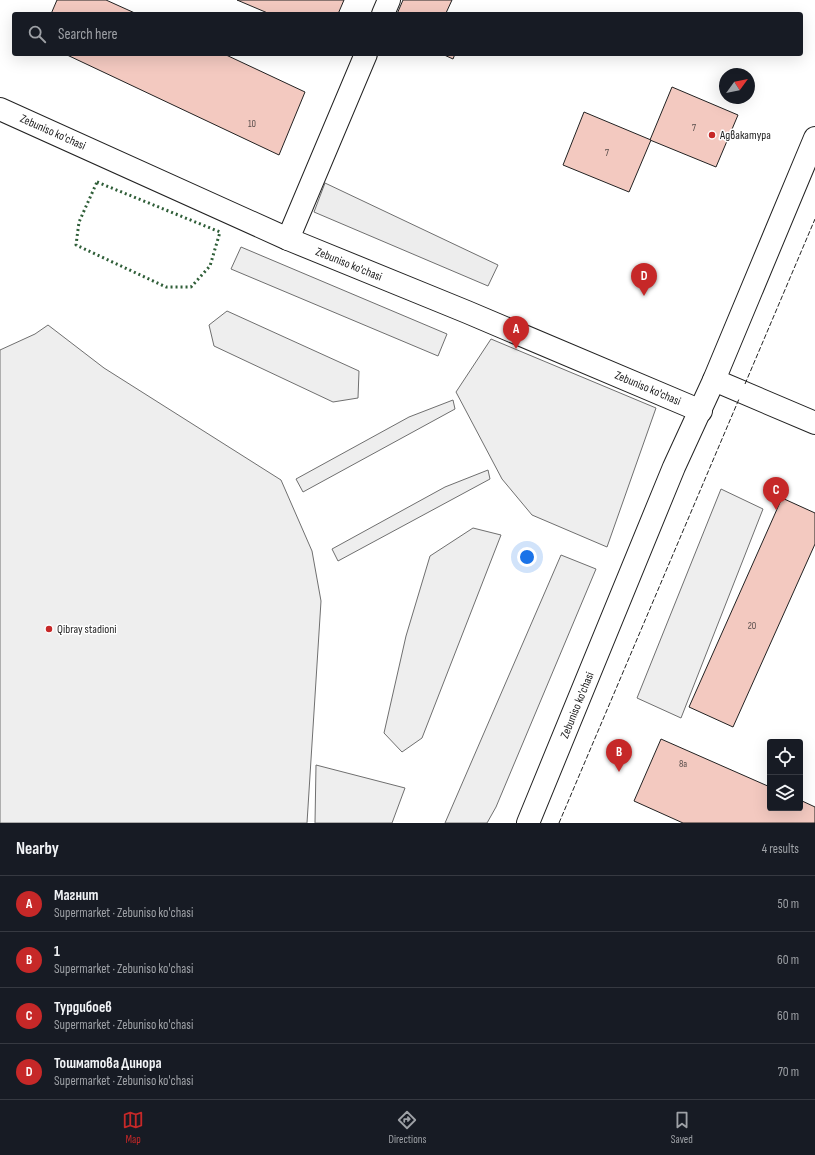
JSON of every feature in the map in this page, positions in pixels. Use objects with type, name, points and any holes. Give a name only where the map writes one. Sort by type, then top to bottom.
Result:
[{"type":"street","points":[[384,12],[389,0]]},
{"type":"street","points":[[288,239],[365,56]]},
{"type":"street","name":"Zebuniso ko'chasi","points":[[0,109],[288,239],[467,312],[701,411]]},
{"type":"street","name":"Zebuniso ko'chasi","points":[[528,823],[674,467],[701,411],[815,138]]},
{"type":"street","points":[[714,380],[815,423]]},
{"type":"shaded area","points":[[325,183],[498,265],[488,286],[314,212]]},
{"type":"shaded area","points":[[241,247],[447,334],[438,356],[231,269]]},
{"type":"shaded area","points":[[227,311],[359,371],[358,398],[333,402],[214,346],[209,325]]},
{"type":"shaded area","points":[[48,325],[104,368],[281,480],[312,551],[321,601],[307,823],[0,823],[0,350],[35,334]]},
{"type":"shaded area","points":[[491,339],[656,408],[607,547],[532,515],[502,479],[456,392]]},
{"type":"shaded area","points":[[453,400],[455,409],[303,492],[296,479],[409,417]]},
{"type":"shaded area","points":[[488,470],[490,479],[338,561],[332,549],[445,487]]},
{"type":"shaded area","points":[[721,489],[763,509],[681,718],[637,698]]},
{"type":"shaded area","points":[[473,528],[501,535],[422,738],[402,752],[384,733],[406,636],[430,556]]},
{"type":"shaded area","points":[[561,555],[596,569],[496,807],[487,823],[445,823]]},
{"type":"shaded area","points":[[316,765],[405,788],[392,823],[315,823]]},
{"type":"building","points":[[57,0],[106,0],[133,12],[52,12]]},
{"type":"building","points":[[237,0],[344,0],[339,12],[265,12]]},
{"type":"building","points":[[403,0],[452,0],[446,12],[398,12]]},
{"type":"building","points":[[69,56],[228,56],[305,92],[279,155]]},
{"type":"building","points":[[446,56],[454,56],[453,59]]},
{"type":"building","points":[[672,87],[738,115],[716,167],[650,140]]},
{"type":"building","points":[[584,112],[651,140],[629,192],[563,165]]},
{"type":"building","points":[[782,498],[815,513],[815,544],[733,727],[689,707]]},
{"type":"building","points":[[661,739],[767,786],[767,811],[803,811],[803,801],[815,807],[815,823],[683,823],[634,801]]},
{"type":"hedge","points":[[97,182],[220,232],[210,266],[191,287],[166,287],[76,245],[79,222],[97,182]]},
{"type":"fence","points":[[745,384],[815,219]]},
{"type":"fence","points":[[559,823],[739,399]]},
{"type":"place","name":"Адвакатура","points":[[712,135]]},
{"type":"place","name":"Тошматова Динора","points":[[644,296]]},
{"type":"place","name":"Магнит","points":[[516,349]]},
{"type":"place","name":"Турдибоев","points":[[776,510]]},
{"type":"place","name":"Qibray stadioni","points":[[49,629]]},
{"type":"place","name":"1","points":[[619,772]]}]
